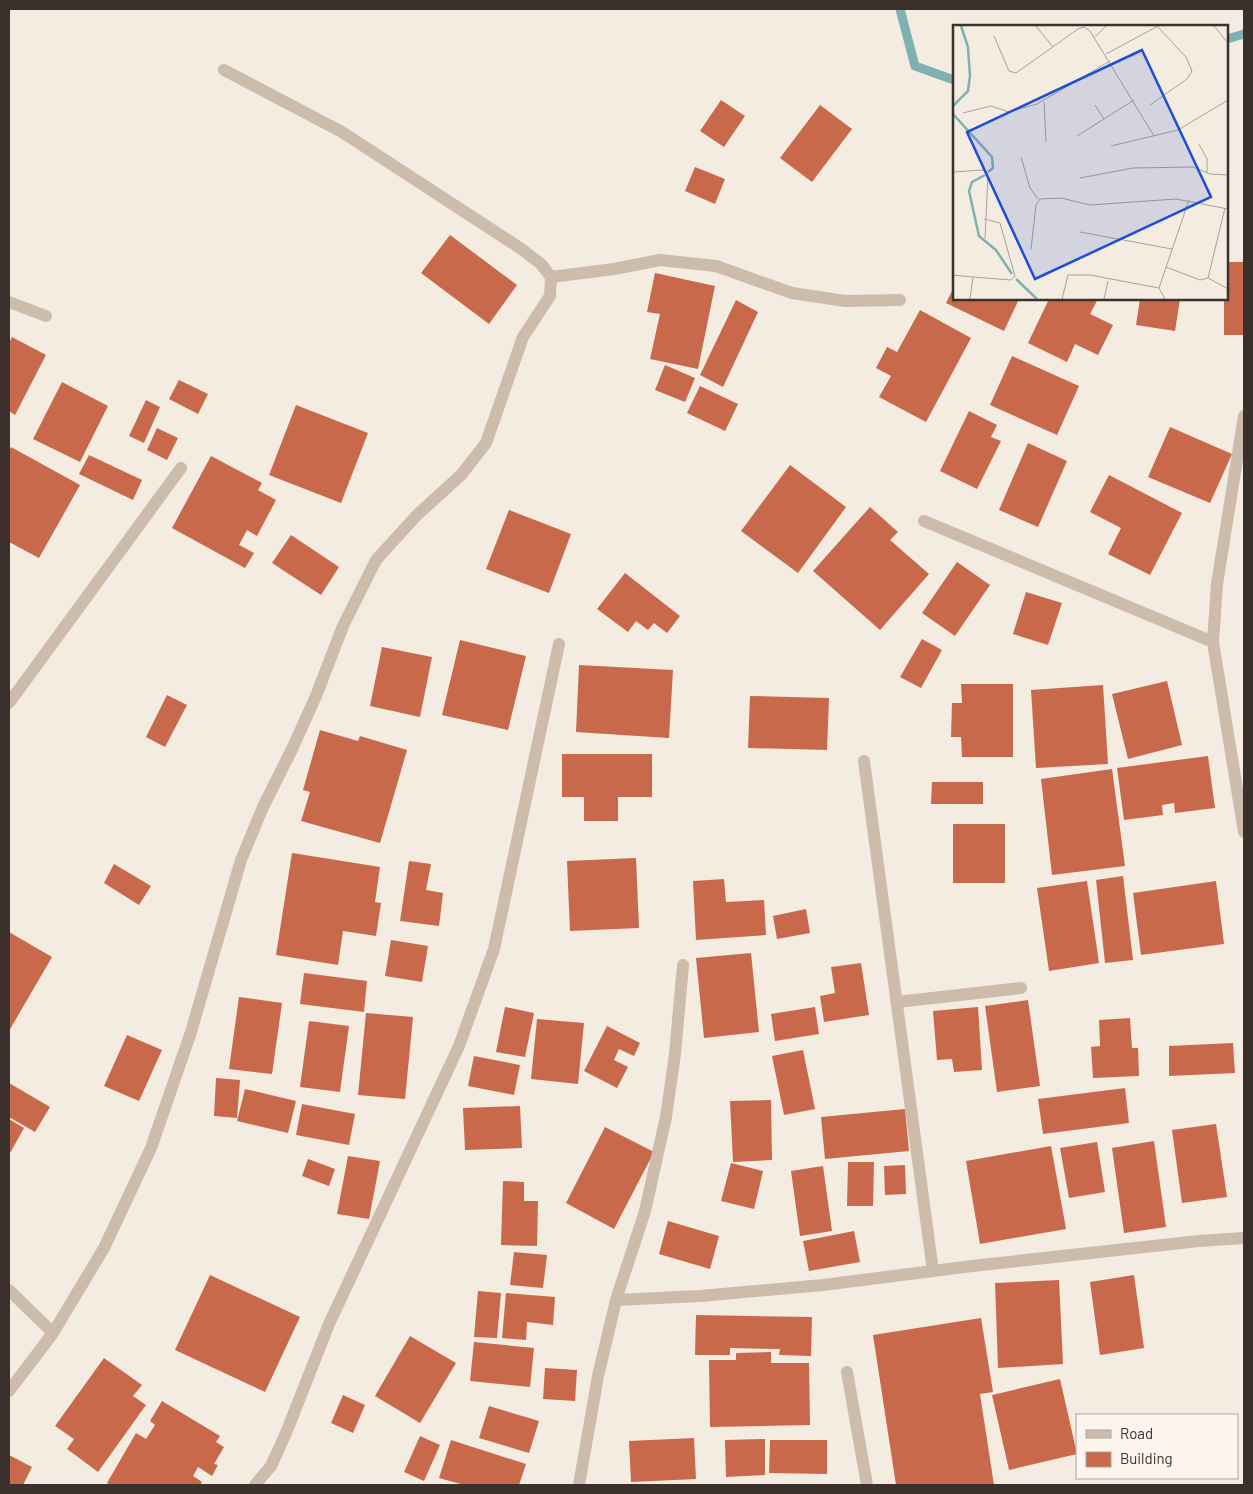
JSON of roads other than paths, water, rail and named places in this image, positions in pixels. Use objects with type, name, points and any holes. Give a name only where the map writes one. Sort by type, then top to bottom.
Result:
[{"type":"street","points":[[9,1391],[53,1333],[104,1248],[150,1148],[191,1032],[241,860],[263,807],[316,696],[344,626],[376,560],[417,515],[461,475],[486,443],[523,337],[550,296],[551,277],[542,264],[520,248],[342,132],[224,70]]},
{"type":"street","points":[[551,277],[614,269],[660,260],[716,266],[792,292],[810,296],[845,301],[900,300]]},
{"type":"street","points":[[9,302],[46,316]]},
{"type":"street","points":[[1244,416],[1218,584],[1213,642],[1244,832]]},
{"type":"street","points":[[9,703],[181,468]]},
{"type":"street","points":[[924,522],[1213,642]]},
{"type":"street","points":[[255,1485],[271,1466],[286,1434],[329,1324],[459,1046],[472,1011],[494,949],[559,644]]},
{"type":"street","points":[[864,761],[933,1271]]},
{"type":"street","points":[[579,1485],[598,1376],[616,1300],[645,1211],[666,1117],[675,1054],[683,965]]},
{"type":"street","points":[[897,1002],[1021,988]]},
{"type":"street","points":[[616,1300],[700,1296],[814,1286],[1189,1242],[1244,1238]]},
{"type":"street","points":[[9,1290],[53,1333]]},
{"type":"street","points":[[847,1372],[867,1485]]},
{"type":"waterway","points":[[900,9],[915,66],[953,80]]},
{"type":"waterway","points":[[1228,39],[1244,34]]}]
